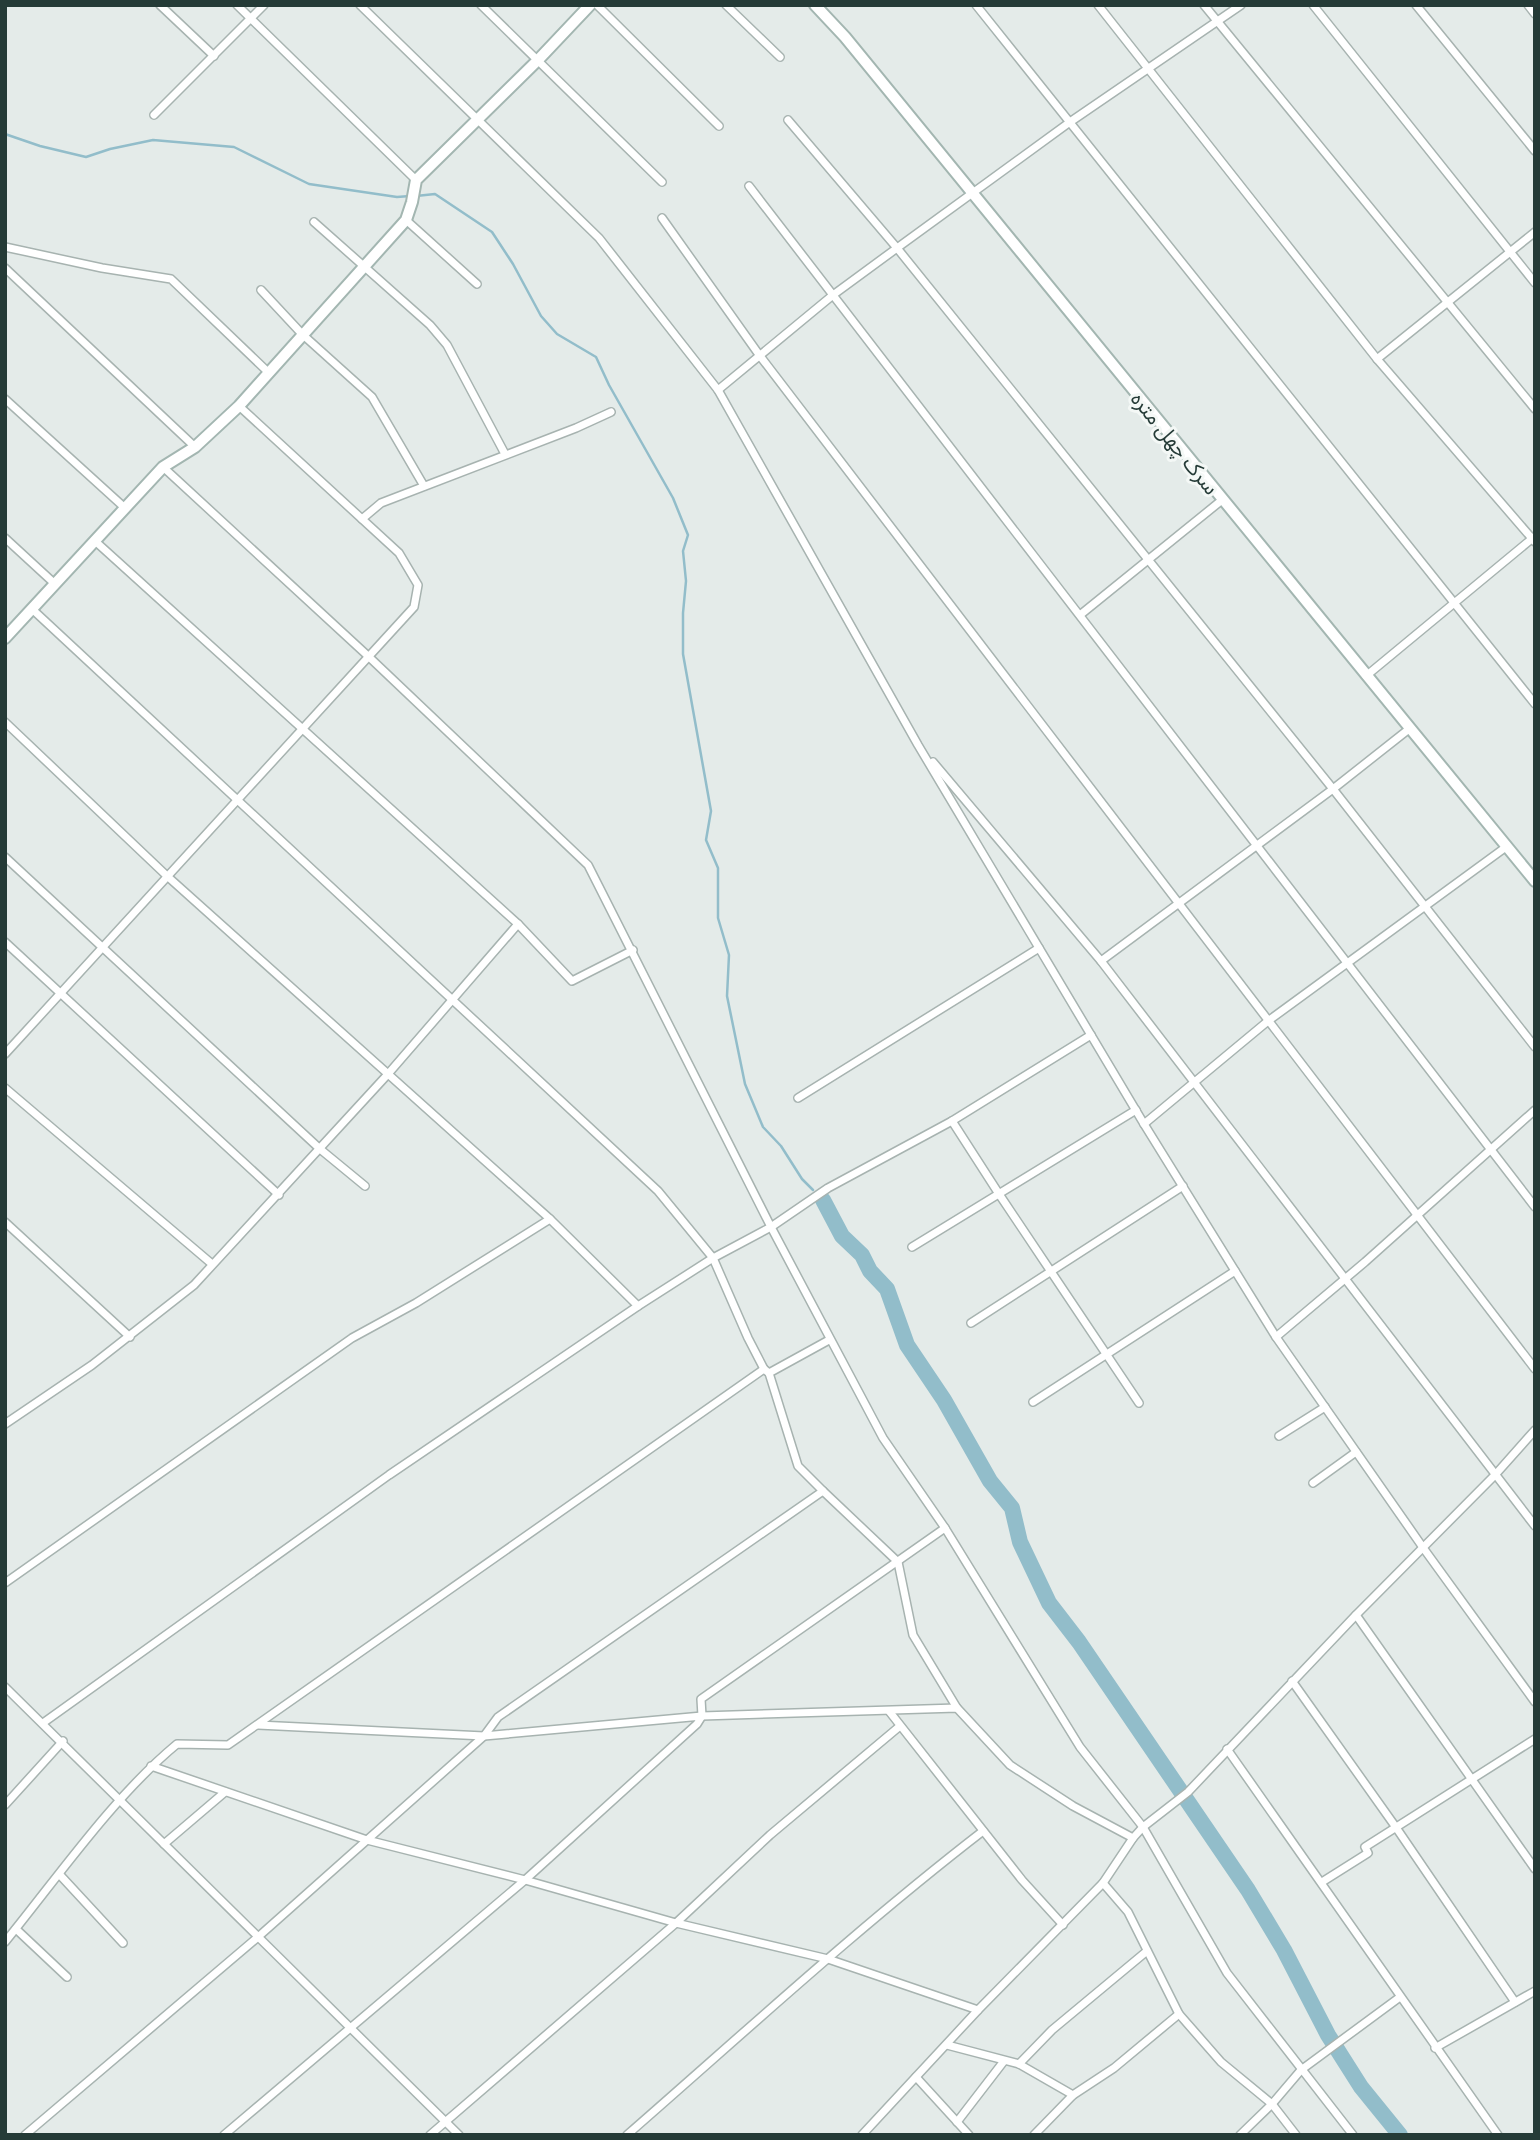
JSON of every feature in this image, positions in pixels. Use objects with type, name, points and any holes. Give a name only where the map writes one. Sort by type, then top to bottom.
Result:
[{"type":"street","points":[[160,5],[214,56]]},
{"type":"street","points":[[237,5],[414,191]]},
{"type":"street","points":[[154,116],[264,5]]},
{"type":"street","points":[[360,5],[599,238],[718,390],[918,745],[1144,1124],[1276,1337],[1535,1702]]},
{"type":"street","points":[[481,5],[663,182]]},
{"type":"street","points":[[5,638],[163,467],[195,447],[239,406],[405,220],[414,191],[478,119],[590,5]]},
{"type":"street","points":[[597,5],[719,126]]},
{"type":"street","points":[[726,5],[780,57]]},
{"type":"street","name":"سرک چهل متره","points":[[815,5],[845,37],[1535,881]]},
{"type":"street","points":[[976,5],[1535,704]]},
{"type":"street","points":[[1098,5],[1377,359],[1534,539],[1366,676]]},
{"type":"street","points":[[1204,5],[1535,408]]},
{"type":"street","points":[[718,390],[833,295],[1070,122],[1241,5]]},
{"type":"street","points":[[1313,5],[1535,283]]},
{"type":"street","points":[[1416,5],[1535,151]]},
{"type":"street","points":[[1528,5],[1535,13]]},
{"type":"street","points":[[788,120],[897,248],[1333,789],[1535,1048]]},
{"type":"street","points":[[749,186],[1535,1207]]},
{"type":"street","points":[[662,218],[760,355],[1535,1369]]},
{"type":"street","points":[[405,220],[477,284]]},
{"type":"street","points":[[314,222],[430,325],[447,345],[505,454]]},
{"type":"street","points":[[1377,359],[1535,232]]},
{"type":"street","points":[[5,247],[102,268],[171,279],[268,373]]},
{"type":"street","points":[[5,268],[195,447]]},
{"type":"street","points":[[261,290],[302,334],[372,397],[424,486]]},
{"type":"street","points":[[5,399],[125,508]]},
{"type":"street","points":[[5,1054],[414,607],[418,585],[399,553],[239,406]]},
{"type":"street","points":[[362,519],[381,503],[611,412]]},
{"type":"street","points":[[163,467],[368,656],[588,865],[829,1340],[883,1438],[945,1528],[1080,1747],[1143,1827],[1227,1973],[1353,2135]]},
{"type":"street","points":[[1080,615],[1222,500]]},
{"type":"street","points":[[5,538],[55,584]]},
{"type":"street","points":[[95,541],[518,924],[572,981],[633,950]]},
{"type":"street","points":[[32,610],[658,1191],[713,1258],[748,1338],[766,1371],[798,1466],[898,1562],[913,1635],[957,1708],[1010,1765],[1073,1807],[1133,1838]]},
{"type":"street","points":[[5,722],[167,876],[550,1219],[638,1306]]},
{"type":"street","points":[[1101,961],[1333,789],[1409,729]]},
{"type":"street","points":[[918,745],[1101,961],[1535,1526]]},
{"type":"street","points":[[1144,1124],[1268,1021],[1506,846]]},
{"type":"street","points":[[5,857],[320,1149],[365,1186]]},
{"type":"street","points":[[5,1424],[130,1337],[194,1285],[388,1074],[518,924]]},
{"type":"street","points":[[5,942],[279,1195]]},
{"type":"street","points":[[798,1098],[1039,948]]},
{"type":"street","points":[[43,1723],[389,1475],[638,1306],[713,1258],[771,1227],[828,1188],[952,1121],[1091,1035]]},
{"type":"street","points":[[5,1088],[212,1264]]},
{"type":"street","points":[[912,1247],[1136,1110]]},
{"type":"street","points":[[1276,1337],[1535,1111]]},
{"type":"street","points":[[952,1121],[1139,1403]]},
{"type":"street","points":[[971,1323],[1182,1186]]},
{"type":"street","points":[[5,1583],[352,1338],[416,1303],[550,1219]]},
{"type":"street","points":[[5,1222],[130,1337]]},
{"type":"street","points":[[1033,1402],[1235,1271]]},
{"type":"street","points":[[5,1942],[120,1801],[151,1766],[177,1744],[228,1745],[766,1371],[829,1340]]},
{"type":"street","points":[[1279,1436],[1325,1407]]},
{"type":"street","points":[[862,2135],[978,2010],[1103,1883],[1143,1827],[1188,1792],[1292,1681],[1495,1475],[1535,1430]]},
{"type":"street","points":[[1313,1483],[1356,1452]]},
{"type":"street","points":[[24,2135],[258,1937],[484,1736],[498,1717],[823,1491]]},
{"type":"street","points":[[224,2135],[525,1880],[697,1724],[702,1716],[701,1699],[945,1528]]},
{"type":"street","points":[[1356,1615],[1535,1868]]},
{"type":"street","points":[[1292,1681],[1515,2002]]},
{"type":"street","points":[[5,1687],[63,1741],[120,1801],[459,2135]]},
{"type":"street","points":[[257,1725],[484,1736],[702,1716],[957,1708]]},
{"type":"street","points":[[889,1711],[1022,1880],[1063,1925]]},
{"type":"street","points":[[430,2135],[676,1923],[770,1835],[900,1726]]},
{"type":"street","points":[[1322,1882],[1368,1853],[1364,1846],[1535,1739]]},
{"type":"street","points":[[5,1805],[63,1741]]},
{"type":"street","points":[[1227,1749],[1498,2135]]},
{"type":"street","points":[[151,1766],[367,1840],[525,1880],[676,1923],[828,1959],[978,2010]]},
{"type":"street","points":[[164,1844],[225,1791]]},
{"type":"street","points":[[628,2135],[828,1959],[983,1831]]},
{"type":"street","points":[[60,1875],[123,1943]]},
{"type":"street","points":[[1103,1883],[1128,1912],[1179,2014],[1221,2062],[1272,2104],[1296,2135]]},
{"type":"street","points":[[16,1929],[67,1977]]},
{"type":"street","points":[[1019,2064],[1052,2030],[1147,1951]]},
{"type":"street","points":[[1435,2048],[1535,1991]]},
{"type":"street","points":[[1240,2135],[1272,2104],[1301,2070],[1400,1997]]},
{"type":"street","points":[[1034,2135],[1073,2095],[1114,2068],[1179,2014]]},
{"type":"street","points":[[947,2045],[1019,2064],[1073,2095]]},
{"type":"street","points":[[957,2122],[1004,2061]]},
{"type":"street","points":[[916,2077],[969,2135]]},
{"type":"waterway","points":[[5,134],[86,157],[153,140],[234,147],[309,184],[397,197],[410,196]]},
{"type":"waterway","points":[[416,196],[435,194],[492,232],[541,316],[557,334],[596,357],[673,498],[688,535],[683,551],[686,581],[683,654],[711,811],[706,840],[718,868],[718,918],[729,955],[727,996],[745,1084],[763,1127],[781,1146],[802,1179],[813,1190]]},
{"type":"waterway","points":[[823,1200],[842,1236],[862,1255],[870,1271],[887,1289],[907,1345],[944,1400],[990,1481],[1012,1508],[1020,1542],[1049,1603],[1079,1642],[1248,1890],[1284,1950],[1328,2035],[1361,2087],[1400,2135]]}]
